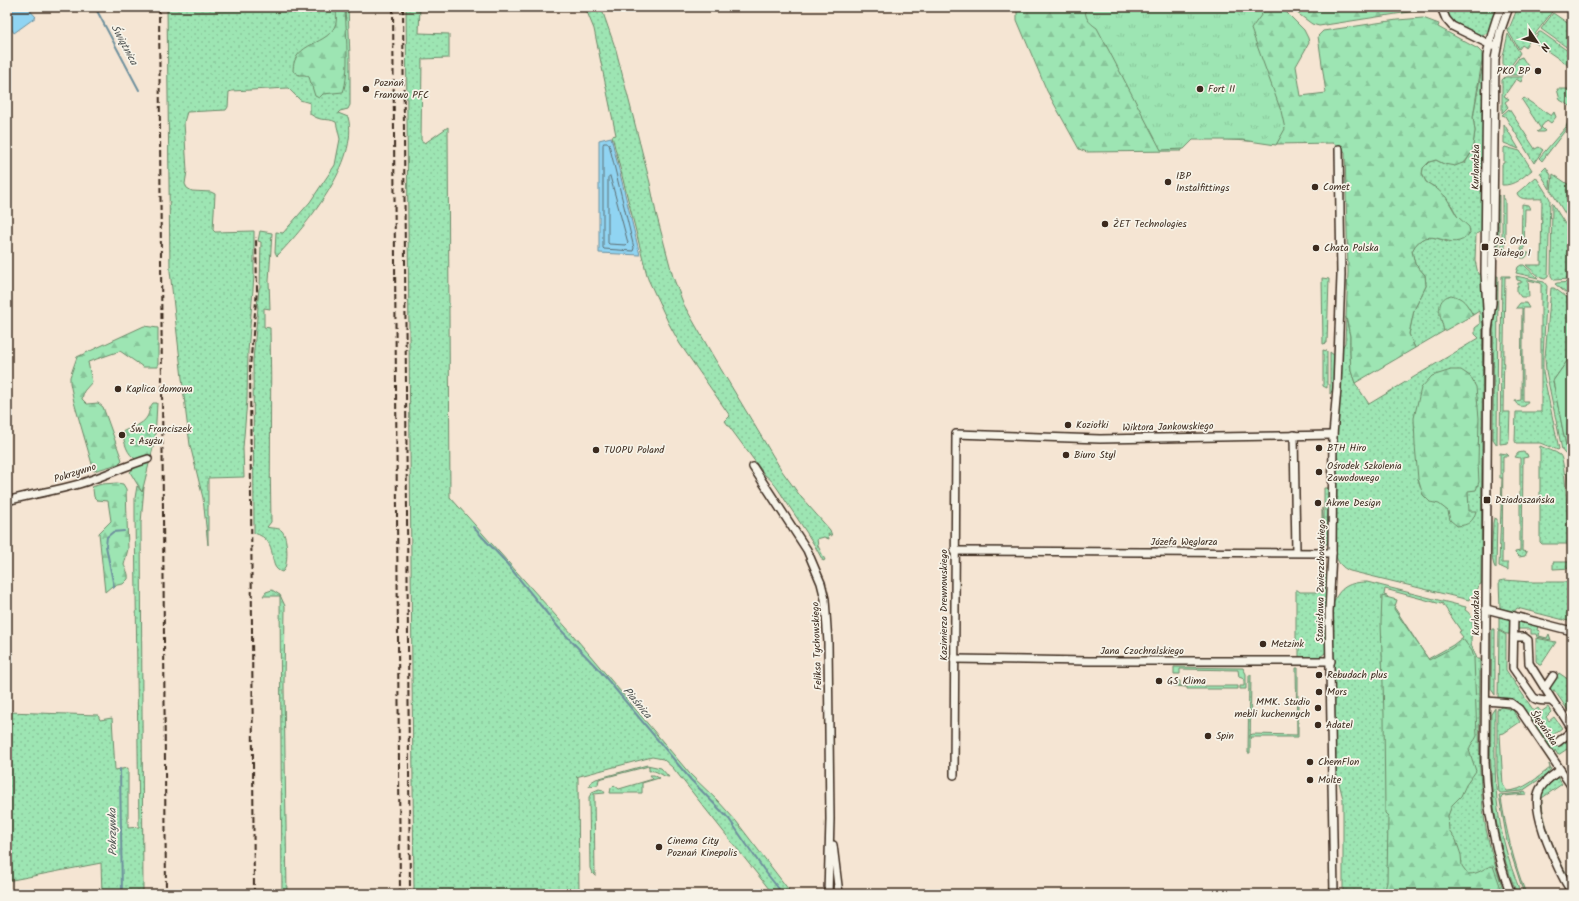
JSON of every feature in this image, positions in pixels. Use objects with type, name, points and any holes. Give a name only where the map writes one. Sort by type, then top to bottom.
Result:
[{"type":"street","points":[[1441,7],[1444,17],[1452,26],[1496,47]]},
{"type":"street","name":"Kurlandzka","points":[[1488,330],[1486,320],[1485,247],[1488,56],[1489,44],[1496,20],[1502,7]]},
{"type":"street","name":"Kurlandzka","points":[[1509,7],[1496,47],[1492,303],[1488,330],[1485,762],[1488,810],[1496,846],[1511,894]]},
{"type":"street","name":"Stanisława Zwierzchowskiego","points":[[1334,894],[1329,612],[1332,553],[1333,435],[1342,275],[1339,149]]},
{"type":"street","name":"Wiktora Jankowskiego","points":[[956,434],[1100,439],[1333,435]]},
{"type":"street","name":"Kazimierza Drewnowskiego","points":[[954,775],[954,551],[956,434]]},
{"type":"street","points":[[1294,435],[1296,552]]},
{"type":"street","name":"Pokrzywno","points":[[7,501],[51,492],[148,459]]},
{"type":"street","name":"Feliksa Tychowskiego","points":[[753,467],[807,550],[822,583],[825,600],[828,643],[830,819],[828,894]]},
{"type":"street","name":"Józefa Węglarza","points":[[954,551],[1332,553]]},
{"type":"street","points":[[1486,609],[1572,631]]},
{"type":"street","points":[[1514,616],[1513,668],[1534,698],[1539,701],[1549,701],[1554,703]]},
{"type":"street","points":[[1514,636],[1524,637],[1528,640],[1529,663],[1572,730],[1558,742]]},
{"type":"street","name":"Jana Czochralskiego","points":[[954,659],[1089,661],[1331,661]]},
{"type":"street","points":[[1545,688],[1553,676]]},
{"type":"street","name":"Ślężańska","points":[[1486,701],[1511,703],[1519,709],[1572,787]]},
{"type":"street","points":[[1560,770],[1549,778],[1540,789],[1536,801],[1542,828],[1561,876],[1572,893]]},
{"type":"street","name":"Feliksa Tychowskiego","points":[[830,819],[839,894]]},
{"type":"green space","points":[[167,7],[348,7],[350,105],[348,109],[338,113],[348,117],[350,134],[346,153],[328,192],[302,228],[277,256],[275,252],[276,232],[283,233],[310,202],[335,165],[340,139],[336,122],[314,117],[310,114],[310,103],[300,100],[288,88],[232,91],[229,92],[228,107],[226,110],[187,112],[184,122],[187,171],[185,184],[187,188],[192,191],[211,192],[215,194],[213,230],[215,232],[254,231],[254,276],[243,448],[244,477],[208,478],[208,545],[203,498],[190,445],[170,271]]},
{"type":"green space","points":[[336,7],[345,7],[347,51],[345,84],[343,92],[323,94],[319,98],[315,96],[309,77],[299,75],[293,71],[295,61],[299,54],[332,31],[336,23]]},
{"type":"green space","points":[[406,7],[420,7],[419,33],[449,34],[449,58],[422,59],[421,140],[425,143],[448,127],[450,497],[573,635],[690,774],[736,821],[792,894],[773,894],[673,768],[663,759],[652,757],[576,777],[578,777],[579,894],[414,894]]},
{"type":"green space","points":[[585,7],[601,7],[616,50],[673,277],[684,305],[782,471],[801,497],[830,530],[832,536],[828,534],[829,539],[824,537],[817,539],[818,546],[825,560],[823,561],[807,533],[778,489],[765,475],[725,421],[730,416],[680,344],[648,279],[612,136],[616,135],[594,29]]},
{"type":"green space","points":[[1017,7],[1281,7],[1304,30],[1308,38],[1309,43],[1296,66],[1301,96],[1326,93],[1318,36],[1323,31],[1397,20],[1423,18],[1439,24],[1438,27],[1478,49],[1482,53],[1482,61],[1473,117],[1475,131],[1472,152],[1465,162],[1455,166],[1444,164],[1436,160],[1429,162],[1423,168],[1422,174],[1426,182],[1446,197],[1457,216],[1469,227],[1470,233],[1463,240],[1455,242],[1433,237],[1426,238],[1419,242],[1412,251],[1415,264],[1425,275],[1426,286],[1414,310],[1409,334],[1415,348],[1355,383],[1351,371],[1350,336],[1346,317],[1348,272],[1345,152],[1342,148],[1333,143],[1276,144],[1268,142],[1192,138],[1181,151],[1087,152],[1079,149],[1047,91],[1017,20]]},
{"type":"green space","name":"Fort II","points":[[1085,7],[1267,7],[1251,29],[1281,111],[1285,129],[1276,145],[1242,140],[1193,140],[1184,149],[1161,150],[1097,28],[1091,24],[1088,19]]},
{"type":"green space","points":[[1289,7],[1428,7],[1422,10],[1319,26],[1312,24]]},
{"type":"green space","points":[[1445,7],[1474,7],[1484,9],[1489,7],[1499,7],[1490,31],[1480,35],[1452,21]]},
{"type":"green space","points":[[1518,7],[1545,7],[1552,12],[1525,47],[1522,45],[1519,49],[1508,31]]},
{"type":"green space","points":[[1553,13],[1572,26],[1572,51],[1541,29]]},
{"type":"green space","points":[[1539,32],[1572,54],[1572,68],[1533,41]]},
{"type":"green space","points":[[1508,34],[1520,53],[1505,74],[1503,72],[1503,56]]},
{"type":"green space","points":[[1522,57],[1529,68],[1524,75],[1506,75],[1519,58]]},
{"type":"green space","points":[[1482,68],[1485,68],[1482,231],[1476,234],[1475,260],[1478,274],[1481,274],[1483,277],[1481,584],[1479,585],[1476,594],[1470,597],[1469,600],[1350,571],[1339,562],[1335,553],[1337,412],[1342,348],[1345,343],[1346,317],[1350,336],[1351,371],[1355,383],[1369,404],[1479,338],[1475,334],[1475,328],[1480,324],[1479,311],[1473,315],[1466,304],[1440,314],[1444,331],[1415,348],[1409,334],[1414,310],[1426,286],[1425,275],[1415,264],[1412,251],[1415,245],[1423,239],[1431,237],[1447,242],[1457,216],[1452,206],[1436,188],[1426,182],[1422,174],[1423,168],[1429,162],[1436,160],[1444,164],[1465,163],[1472,152],[1475,131],[1473,117]]},
{"type":"green space","points":[[1505,77],[1523,77],[1521,82],[1516,79],[1504,96],[1509,99],[1505,102],[1508,107],[1502,113],[1502,80]]},
{"type":"green space","points":[[1557,89],[1572,89],[1572,107],[1560,100]]},
{"type":"green space","points":[[1524,98],[1551,116],[1554,112],[1556,117],[1551,123],[1547,120],[1541,127],[1545,131],[1537,132],[1541,129],[1522,100]]},
{"type":"green space","points":[[1509,109],[1535,149],[1539,147],[1543,150],[1534,163],[1505,116],[1502,115]]},
{"type":"green space","points":[[1568,122],[1567,128],[1542,161],[1539,158],[1566,127]]},
{"type":"green space","points":[[1504,124],[1519,149],[1504,143]]},
{"type":"green space","points":[[1505,147],[1520,151],[1532,170],[1514,183],[1502,185],[1502,164],[1504,163]]},
{"type":"green space","points":[[1546,167],[1551,175],[1550,189],[1540,173]]},
{"type":"green space","points":[[1553,174],[1572,187],[1572,225],[1551,191]]},
{"type":"green space","points":[[1536,177],[1550,199],[1548,277],[1545,279],[1541,278],[1526,265],[1541,265],[1542,199],[1524,199],[1518,196],[1517,193]]},
{"type":"green space","points":[[1499,195],[1499,256],[1495,252],[1495,199]]},
{"type":"green space","points":[[1502,195],[1505,200],[1505,252],[1502,256]]},
{"type":"green space","points":[[1552,203],[1572,235],[1572,279],[1554,280],[1551,276]]},
{"type":"green space","points":[[1522,204],[1528,205],[1530,209],[1525,209],[1524,253],[1529,253],[1525,258],[1521,258]]},
{"type":"green space","points":[[260,231],[272,233],[269,281],[270,309],[264,308],[264,327],[270,328],[271,352],[271,522],[267,527],[279,529],[282,531],[286,539],[287,559],[286,565],[282,572],[274,565],[271,548],[268,542],[263,537],[254,533],[253,360],[260,287],[261,242],[258,241]]},
{"type":"green space","points":[[1524,265],[1538,278],[1516,273],[1518,267]]},
{"type":"green space","points":[[1498,276],[1497,445],[1493,439],[1494,277]]},
{"type":"green space","points":[[1502,276],[1510,276],[1505,277],[1503,412],[1510,412],[1508,443],[1500,444]]},
{"type":"green space","points":[[1516,276],[1544,282],[1547,286],[1543,372],[1558,450],[1540,443],[1516,443],[1515,441],[1516,412],[1541,412],[1541,283],[1528,280],[1529,297],[1521,297],[1517,292],[1517,286],[1518,283],[1521,283],[1521,281],[1517,280]]},
{"type":"green space","points":[[1322,278],[1329,279],[1327,343],[1323,344]]},
{"type":"green space","points":[[1572,282],[1572,298],[1555,284],[1557,283]]},
{"type":"green space","points":[[1551,288],[1554,288],[1572,301],[1572,354],[1553,381],[1568,456],[1562,450],[1546,371],[1545,357]]},
{"type":"green space","points":[[1451,295],[1464,302],[1473,315],[1444,331],[1440,315],[1440,305],[1445,297]]},
{"type":"green space","points":[[1520,303],[1526,303],[1529,308],[1523,308],[1523,401],[1528,401],[1525,406],[1519,406],[1515,401],[1521,400],[1522,308],[1516,308]]},
{"type":"green space","points":[[144,326],[158,328],[158,367],[143,367],[120,351],[88,362],[92,382],[84,391],[82,399],[87,404],[98,403],[103,407],[122,460],[118,464],[94,471],[74,402],[70,377],[77,357]]},
{"type":"green space","points":[[1323,350],[1327,351],[1327,388],[1323,386]]},
{"type":"green space","points":[[1330,352],[1335,356],[1334,388],[1330,394]]},
{"type":"green space","points":[[1572,354],[1572,458],[1568,456],[1553,381]]},
{"type":"green space","points":[[1451,370],[1461,370],[1470,376],[1476,387],[1479,418],[1479,482],[1476,490],[1468,491],[1469,511],[1476,511],[1470,522],[1465,525],[1457,526],[1450,520],[1448,511],[1439,504],[1430,502],[1423,495],[1418,479],[1415,445],[1414,418],[1421,388],[1432,376]]},
{"type":"green space","points":[[153,403],[157,403],[155,440],[142,492],[130,472],[137,466],[137,460],[130,455],[122,432],[145,420]]},
{"type":"green space","points":[[1540,446],[1560,455],[1562,459],[1565,478],[1568,530],[1572,538],[1572,544],[1542,544],[1540,542]]},
{"type":"green space","points":[[1523,452],[1527,454],[1528,457],[1523,458],[1522,551],[1527,552],[1525,556],[1519,557],[1515,552],[1520,551],[1520,458],[1515,457],[1518,453]]},
{"type":"green space","points":[[1500,453],[1507,454],[1509,456],[1503,456],[1502,563],[1508,563],[1508,570],[1499,566],[1502,478],[1500,478]]},
{"type":"green space","points":[[1569,468],[1572,494],[1572,533],[1567,470]]},
{"type":"green space","points":[[102,484],[123,484],[126,489],[128,549],[124,565],[128,573],[128,579],[123,584],[112,586],[105,592],[99,533],[111,521],[108,501],[97,500],[94,497],[93,489],[91,487]]},
{"type":"green space","points":[[137,486],[142,492],[144,487],[141,523],[143,894],[102,894],[101,863],[7,881],[7,712],[98,715],[100,720],[112,718],[115,770],[128,768],[128,828],[139,827],[135,516]]},
{"type":"green space","points":[[1324,488],[1329,488],[1327,544],[1324,544],[1324,548],[1322,548],[1322,508],[1324,525]]},
{"type":"green space","points":[[1494,518],[1497,519],[1496,569],[1492,554]]},
{"type":"green space","points":[[1553,562],[1572,562],[1572,568],[1553,569]]},
{"type":"green space","points":[[1322,575],[1328,575],[1327,650],[1319,657],[1299,658],[1299,648],[1296,648],[1296,589],[1300,592],[1321,592]]},
{"type":"green space","points":[[1499,581],[1531,582],[1572,582],[1572,622],[1517,608],[1514,612],[1500,608]]},
{"type":"green space","points":[[1367,582],[1466,607],[1465,610],[1471,617],[1472,647],[1477,659],[1480,659],[1479,753],[1483,808],[1491,852],[1505,894],[1343,894],[1343,799],[1334,762],[1333,604],[1338,593],[1350,584]],"holes":[[[1385,589],[1441,604],[1442,603],[1461,631],[1459,632],[1463,637],[1453,645],[1428,659],[1387,596],[1384,595]]]},
{"type":"green space","points":[[272,590],[280,595],[285,606],[284,686],[287,894],[282,894],[280,596],[263,596],[266,592]]},
{"type":"green space","points":[[1382,596],[1397,600],[1394,609],[1429,660],[1452,648],[1463,639],[1472,651],[1474,658],[1477,736],[1469,750],[1476,771],[1466,785],[1461,796],[1452,805],[1448,816],[1449,830],[1456,840],[1461,855],[1462,866],[1468,874],[1476,873],[1493,866],[1503,894],[1384,894],[1387,882],[1388,816],[1385,813],[1381,622]]},
{"type":"green space","points":[[1499,616],[1507,618],[1510,621],[1511,634],[1506,634],[1499,630]]},
{"type":"green space","points":[[1520,621],[1538,626],[1537,630],[1540,631],[1539,636],[1547,638],[1549,634],[1551,640],[1537,637],[1536,634],[1531,634],[1531,629],[1518,629],[1517,634],[1517,623]]},
{"type":"green space","points":[[1492,629],[1495,629],[1495,695],[1491,689]]},
{"type":"green space","points":[[1499,631],[1506,635],[1506,670],[1534,711],[1538,708],[1541,712],[1548,707],[1551,712],[1546,717],[1549,721],[1554,717],[1562,728],[1553,735],[1559,744],[1572,735],[1572,746],[1558,755],[1555,750],[1554,754],[1518,703],[1514,700],[1498,697]]},
{"type":"green space","points":[[1536,638],[1556,642],[1541,665],[1539,665],[1536,661]]},
{"type":"green space","points":[[1174,667],[1243,668],[1246,674],[1246,689],[1240,689],[1240,686],[1244,686],[1244,679],[1239,677],[1238,670],[1180,669],[1180,674],[1174,674]]},
{"type":"green space","points":[[1296,668],[1298,668],[1298,737],[1250,737],[1250,735],[1253,734],[1297,735]]},
{"type":"green space","points":[[1559,673],[1572,682],[1572,716],[1554,690],[1550,693],[1551,685]]},
{"type":"green space","points":[[1249,675],[1251,675],[1250,753],[1248,753]]},
{"type":"green space","points":[[1174,681],[1180,681],[1180,686],[1238,686],[1238,689],[1187,689],[1187,687],[1174,686]]},
{"type":"green space","points":[[1502,707],[1513,710],[1520,722],[1504,733],[1500,734],[1503,785],[1507,791],[1519,789],[1530,783],[1550,768],[1549,764],[1551,769],[1546,775],[1522,791],[1499,792],[1497,771],[1497,709]]},
{"type":"green space","points":[[1495,708],[1495,775],[1500,825],[1506,849],[1521,894],[1517,894],[1511,879],[1495,817],[1492,785],[1491,714]]},
{"type":"green space","points":[[647,765],[661,768],[669,777],[655,771],[649,771],[649,766],[599,779],[598,785],[589,786],[591,782],[596,779]]},
{"type":"green space","points":[[650,775],[654,775],[659,778],[642,783],[642,793],[610,793],[611,788],[614,785],[619,789],[653,779]]},
{"type":"green space","points":[[1558,778],[1562,784],[1542,798],[1542,806],[1552,842],[1563,867],[1570,878],[1572,886],[1554,850],[1539,807],[1541,793],[1546,786],[1554,779]]},
{"type":"green space","points":[[599,789],[603,790],[605,793],[594,794],[595,876],[590,868],[589,797],[592,792]]},
{"type":"green space","points":[[1525,791],[1527,794],[1503,796],[1501,798],[1511,847],[1526,894],[1524,894],[1507,841],[1499,795],[1521,793]]},
{"type":"water","points":[[7,7],[27,7],[36,17],[14,33],[7,22]]},
{"type":"water","points":[[611,137],[640,255],[599,253],[599,140]]},
{"type":"waterway","name":"Świątnica","points":[[95,7],[139,90]]},
{"type":"waterway","name":"Piaśnica","points":[[473,527],[503,559],[558,627],[601,672],[691,780],[729,819],[764,870],[783,894]]},
{"type":"waterway","name":"Pokrzywka","points":[[114,587],[106,546],[107,537],[113,532],[124,531]]},
{"type":"waterway","name":"Pokrzywka","points":[[120,769],[122,894]]},
{"type":"railway","points":[[159,7],[166,894]]},
{"type":"railway","points":[[393,7],[400,894]]},
{"type":"railway","points":[[403,7],[410,894]]},
{"type":"railway","points":[[254,894],[250,367],[257,290],[256,237]]},
{"type":"place","name":"PKO BP","points":[[1538,71]]},
{"type":"place","name":"Poznań Franowo PFC","points":[[366,89]]},
{"type":"place","name":"Fort II","points":[[1200,89]]},
{"type":"place","name":"IBP Instalfittings","points":[[1168,182]]},
{"type":"place","name":"Comet","points":[[1315,187]]},
{"type":"place","name":"ŻET Technologies","points":[[1105,224]]},
{"type":"place","name":"Os. Orła Białego I","points":[[1485,247]]},
{"type":"place","name":"Chata Polska","points":[[1316,248]]},
{"type":"place","name":"Kaplica domowa","points":[[118,389]]},
{"type":"place","name":"Koziołki","points":[[1068,425]]},
{"type":"place","name":"Św. Franciszek z Asyżu","points":[[122,435]]},
{"type":"place","name":"BTH Hiro","points":[[1319,448]]},
{"type":"place","name":"TUOPU Poland","points":[[596,450]]},
{"type":"place","name":"Biuro Styl","points":[[1066,455]]},
{"type":"place","name":"Ośrodek Szkolenia Zawodowego","points":[[1319,472]]},
{"type":"place","name":"Dziadoszańska","points":[[1487,500]]},
{"type":"place","name":"Akme Design","points":[[1318,503]]},
{"type":"place","name":"Metzink","points":[[1263,644]]},
{"type":"place","name":"Rebudach plus","points":[[1319,675]]},
{"type":"place","name":"GS Klima","points":[[1159,681]]},
{"type":"place","name":"Mors","points":[[1319,692]]},
{"type":"place","name":"MMK. Studio mebli kuchennych","points":[[1318,708]]},
{"type":"place","name":"Adatel","points":[[1318,725]]},
{"type":"place","name":"Spin","points":[[1208,736]]},
{"type":"place","name":"ChemFlon","points":[[1310,762]]},
{"type":"place","name":"Molte","points":[[1310,780]]},
{"type":"place","name":"Cinema City Poznań Kinepolis","points":[[659,847]]}]
